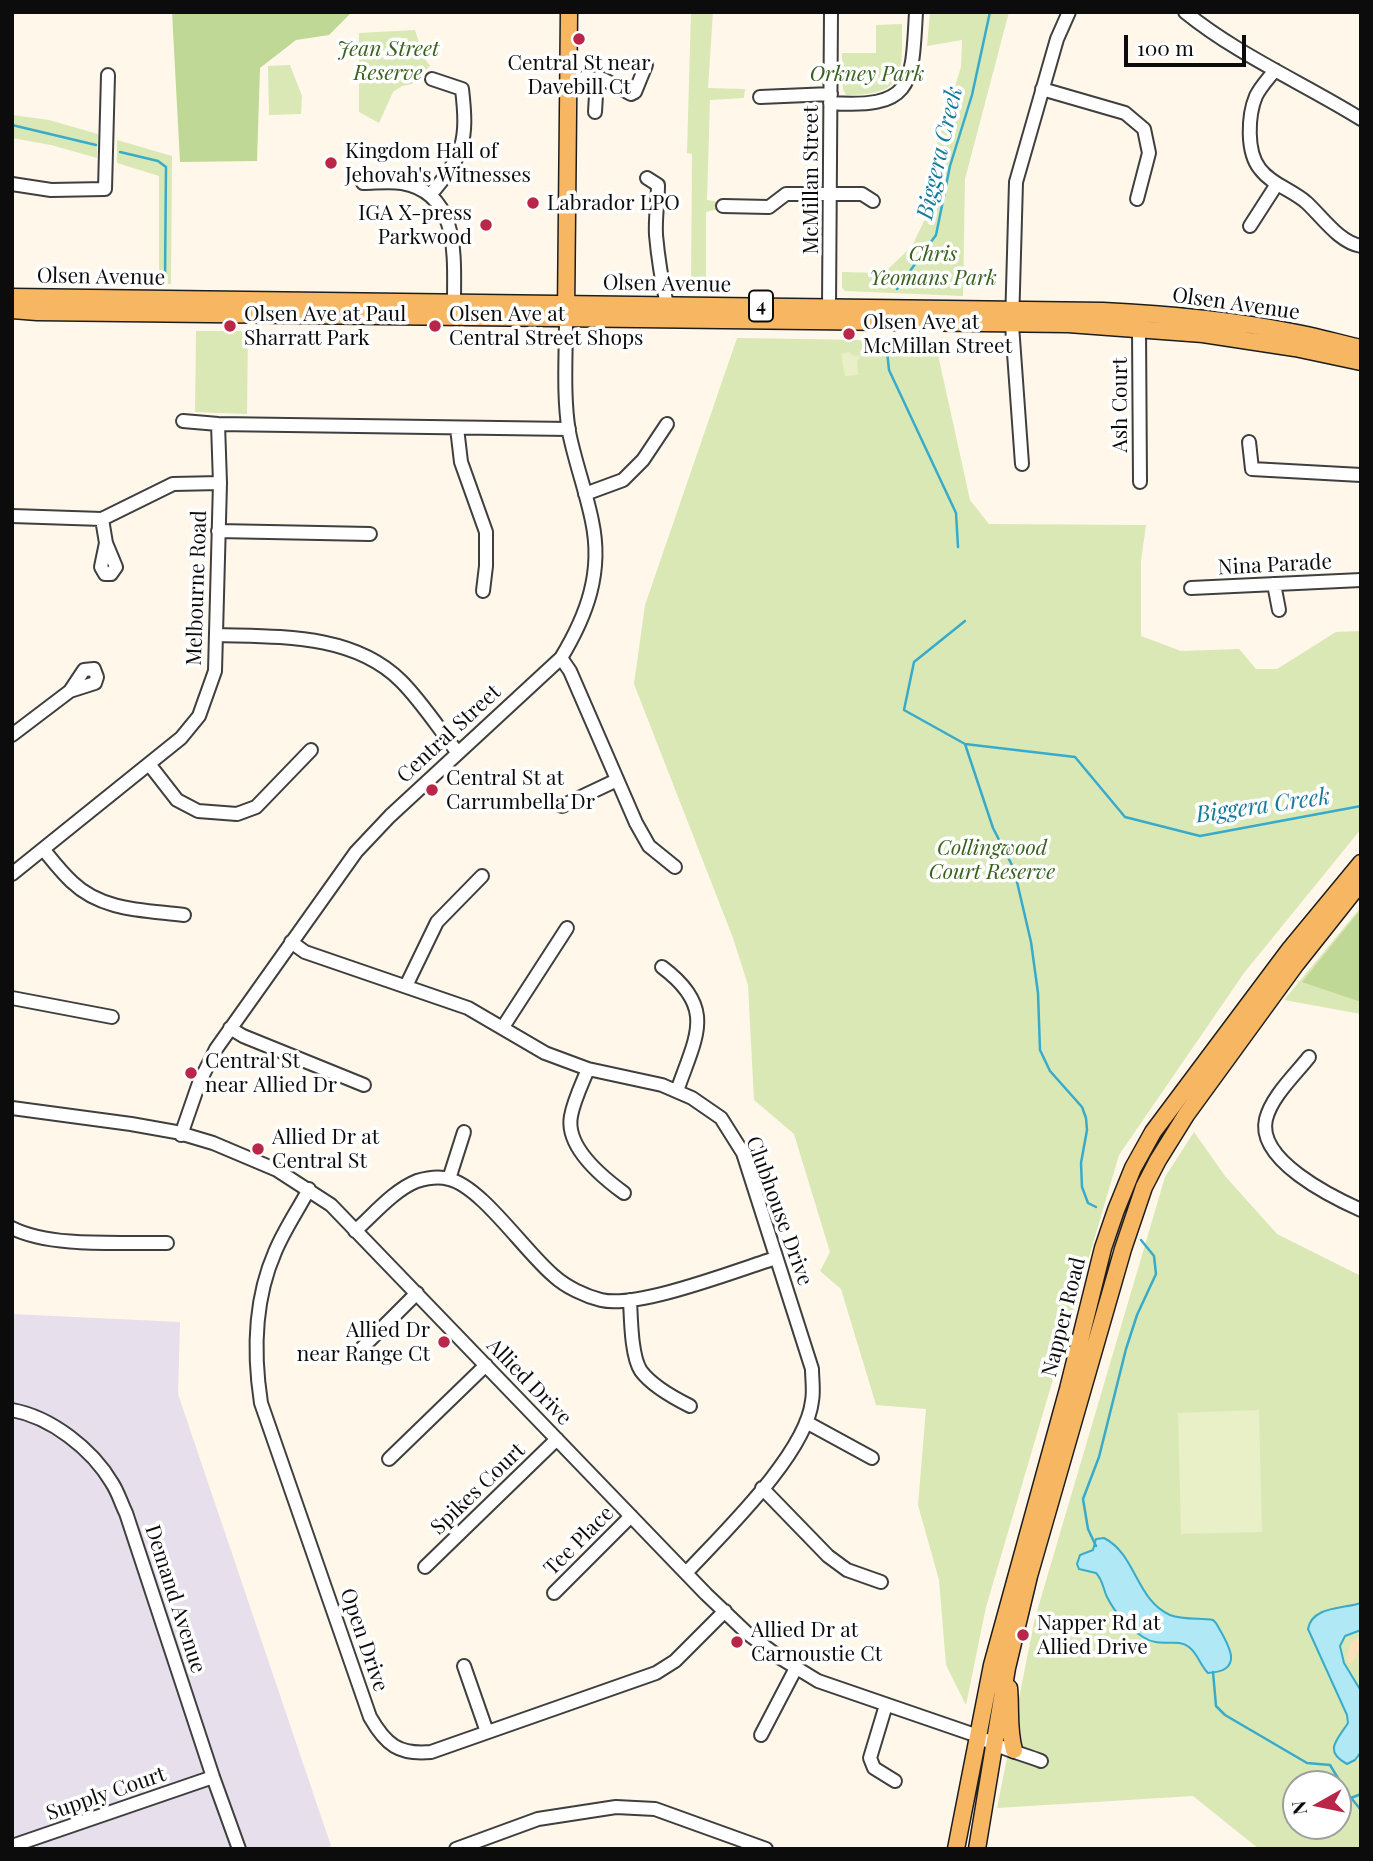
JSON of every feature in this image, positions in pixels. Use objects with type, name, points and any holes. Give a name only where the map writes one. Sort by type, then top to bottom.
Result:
[{"type":"main road","name":"Central Street","points":[[566,312],[569,12]]},
{"type":"main road","points":[[567,265],[577,290],[583,298],[595,305]]},
{"type":"main road","name":"Olsen Avenue","points":[[12,297],[454,302],[644,318],[1013,318],[1140,313],[1207,319],[1294,332],[1361,348]]},
{"type":"main road","name":"Olsen Avenue","points":[[12,310],[566,312],[595,305],[829,307],[1139,328],[1251,341],[1361,362]]},
{"type":"main road","name":"Napper Road","points":[[956,1849],[998,1642],[1065,1402],[1107,1232],[1133,1168],[1153,1132],[1290,949],[1361,863]]},
{"type":"main road","name":"Napper Road","points":[[977,1849],[1007,1668],[1036,1548],[1123,1249],[1144,1187],[1186,1115],[1296,964],[1361,882]]},
{"type":"main road","points":[[1007,1668],[1012,1708],[1010,1732],[1014,1750]]},
{"type":"street","name":"McMillan Street","points":[[829,307],[831,12]]},
{"type":"street","points":[[760,97],[831,98],[860,105],[878,103],[899,91],[911,73],[916,12]]},
{"type":"street","points":[[1022,464],[1013,318],[1016,182],[1057,39],[1069,12]]},
{"type":"street","points":[[1185,12],[1275,70],[1361,118]]},
{"type":"street","points":[[569,78],[597,78],[612,82],[631,94],[635,92],[646,65]]},
{"type":"street","points":[[1275,70],[1257,93],[1253,106],[1251,143],[1260,169],[1277,184],[1299,195],[1347,242],[1361,246]]},
{"type":"street","points":[[12,184],[51,190],[104,189],[108,75]]},
{"type":"street","points":[[595,112],[597,78]]},
{"type":"street","points":[[430,195],[459,156],[465,139],[466,117],[462,89],[432,79]]},
{"type":"street","points":[[1042,89],[1125,113],[1144,129],[1149,153],[1136,199]]},
{"type":"street","points":[[647,178],[659,185],[656,237],[660,251],[660,276],[667,305]]},
{"type":"street","points":[[363,183],[403,183],[430,195],[447,219],[454,244],[454,302]]},
{"type":"street","points":[[1250,226],[1277,184]]},
{"type":"street","points":[[734,220],[728,206],[769,207],[786,194],[862,194],[873,201]]},
{"type":"street","name":"Central Street","points":[[181,1135],[208,1064],[230,1027],[356,852],[390,816],[561,658],[585,615],[595,576],[595,540],[569,429],[566,312]]},
{"type":"street","name":"Ash Court","points":[[1139,328],[1140,481]]},
{"type":"street","points":[[183,421],[218,424],[569,429]]},
{"type":"street","name":"Melbourne Road","points":[[12,874],[181,738],[199,716],[215,671],[220,483],[218,424]]},
{"type":"street","points":[[585,494],[623,480],[643,460],[667,424]]},
{"type":"street","points":[[457,428],[461,462],[486,532],[486,566],[482,591]]},
{"type":"street","points":[[1249,442],[1252,470],[1361,475]]},
{"type":"street","points":[[12,516],[102,519],[173,484],[220,483]]},
{"type":"street","points":[[102,519],[106,543]]},
{"type":"street","points":[[218,531],[370,534]]},
{"type":"street","name":"Nina Parade","points":[[1191,588],[1361,580]]},
{"type":"street","points":[[1275,584],[1279,610]]},
{"type":"street","points":[[216,635],[295,637],[356,652],[400,680],[458,752]]},
{"type":"street","points":[[561,658],[570,671],[636,823],[649,846],[675,867]]},
{"type":"street","points":[[12,735],[70,691]]},
{"type":"street","points":[[149,764],[177,800],[198,811],[237,814],[257,807],[311,750]]},
{"type":"street","points":[[562,806],[617,780]]},
{"type":"street","points":[[43,849],[72,883],[97,900],[120,907],[184,915]]},
{"type":"street","points":[[406,986],[437,922],[482,876]]},
{"type":"street","points":[[503,1027],[567,928]]},
{"type":"street","name":"Clubhouse Drive","points":[[291,942],[305,952],[468,1008],[545,1053],[588,1069],[663,1085],[692,1098],[721,1118],[743,1153],[812,1369],[812,1403],[799,1439],[776,1473],[686,1573]]},
{"type":"street","points":[[662,967],[691,994],[699,1017],[677,1091]]},
{"type":"street","points":[[12,998],[113,1017]]},
{"type":"street","points":[[230,1027],[243,1036],[365,1085]]},
{"type":"street","points":[[1309,1057],[1275,1102],[1266,1120],[1268,1139],[1283,1161],[1318,1190],[1361,1210]]},
{"type":"street","points":[[588,1069],[570,1117],[573,1137],[598,1173],[624,1193]]},
{"type":"street","name":"Allied Drive","points":[[12,1108],[176,1132],[213,1143],[277,1170],[309,1189],[331,1205],[748,1634],[818,1681],[978,1736],[993,1745],[1041,1761]]},
{"type":"street","points":[[450,1179],[464,1132]]},
{"type":"street","points":[[355,1230],[409,1185],[431,1178],[450,1179],[475,1194],[555,1278],[576,1290],[603,1300],[641,1299],[776,1258]]},
{"type":"street","name":"Open Drive","points":[[309,1189],[275,1252],[261,1294],[255,1333],[255,1369],[261,1403],[370,1717],[380,1735],[395,1747],[411,1754],[431,1752],[656,1673],[675,1661],[725,1611]]},
{"type":"street","points":[[12,1228],[26,1235],[48,1240],[167,1243]]},
{"type":"street","points":[[362,1348],[417,1293]]},
{"type":"street","points":[[630,1300],[635,1354],[640,1370],[654,1384],[691,1406]]},
{"type":"street","points":[[389,1459],[486,1365]]},
{"type":"street","name":"Demand Avenue","points":[[12,1410],[54,1426],[89,1454],[112,1482],[126,1513],[239,1849]]},
{"type":"street","points":[[806,1422],[872,1458]]},
{"type":"street","name":"Spikes Court","points":[[425,1567],[557,1439]]},
{"type":"street","points":[[762,1488],[828,1556],[847,1570],[881,1582]]},
{"type":"street","name":"Tee Place","points":[[554,1593],[631,1516]]},
{"type":"street","points":[[464,1667],[487,1732]]},
{"type":"street","points":[[761,1735],[796,1668]]},
{"type":"street","points":[[887,1705],[870,1758],[874,1768],[895,1781]]},
{"type":"street","name":"Supply Court","points":[[12,1846],[213,1777]]},
{"type":"street","points":[[456,1849],[538,1819],[616,1807],[656,1809],[766,1849]]},
{"type":"shaded area","points":[[12,1314],[180,1322],[178,1394],[331,1846],[324,1849],[12,1849]]},
{"type":"green space","points":[[172,12],[352,12],[329,35],[296,40],[260,68],[257,161],[180,162]]},
{"type":"green space","points":[[691,12],[713,12],[708,88],[745,89],[744,98],[710,100],[707,200],[719,202],[719,209],[706,212],[706,283],[691,284],[692,154],[687,153]]},
{"type":"green space","name":"Chris Yeomans Park","points":[[930,12],[1009,12],[965,179],[963,296],[845,291],[842,288],[842,272],[884,273],[912,246],[925,219],[933,157],[961,67],[962,40],[927,46]]},
{"type":"green space","name":"Orkney Park","points":[[902,24],[902,57],[896,79],[880,91],[846,95],[843,89],[842,53],[876,53],[876,25]]},
{"type":"green space","name":"Jean Street Reserve","points":[[415,30],[423,56],[430,66],[412,84],[393,92],[379,123],[359,112],[359,33]]},
{"type":"green space","points":[[290,65],[302,96],[301,114],[269,115],[268,66]]},
{"type":"green space","points":[[12,115],[49,120],[98,134],[97,158],[51,145],[12,138]]},
{"type":"green space","points":[[117,140],[172,156],[171,284],[159,284],[159,176],[117,163]]},
{"type":"green space","points":[[196,331],[248,331],[247,414],[195,412]]},
{"type":"green space","name":"Collingwood Court Reserve","points":[[737,338],[935,341],[970,500],[989,524],[1146,525],[1141,561],[1141,636],[1181,651],[1239,649],[1256,669],[1277,669],[1336,632],[1361,631],[1361,829],[1244,973],[1119,1155],[986,1607],[966,1705],[946,1665],[939,1580],[918,1505],[926,1409],[876,1405],[841,1289],[820,1271],[830,1252],[794,1134],[754,1100],[748,985],[733,938],[634,684],[645,605]]},
{"type":"green space","points":[[849,352],[854,356],[859,355],[858,375],[845,376],[841,354]]},
{"type":"green space","points":[[1361,907],[1361,1014],[1284,1000]]},
{"type":"green space","points":[[1361,909],[1361,1002],[1302,982]]},
{"type":"green space","points":[[1194,1132],[1225,1176],[1277,1234],[1361,1276],[1361,1849],[1259,1849],[1193,1796],[997,1808],[1035,1618],[1165,1177]]},
{"type":"green space","points":[[1259,1410],[1262,1532],[1181,1534],[1178,1413]]},
{"type":"sand","points":[[1361,1636],[1361,1648],[1352,1663],[1348,1663],[1351,1642]]},
{"type":"water","points":[[1104,1538],[1115,1545],[1123,1555],[1150,1599],[1159,1608],[1175,1617],[1213,1620],[1216,1623],[1231,1654],[1228,1667],[1208,1673],[1189,1647],[1179,1643],[1150,1640],[1137,1633],[1122,1619],[1110,1603],[1096,1573],[1079,1569],[1077,1564],[1080,1555],[1093,1550],[1096,1539]]},
{"type":"water","points":[[1361,1603],[1361,1630],[1345,1636],[1340,1646],[1344,1663],[1361,1691],[1361,1752],[1355,1760],[1347,1764],[1335,1754],[1334,1745],[1348,1723],[1347,1715],[1308,1629],[1315,1616],[1322,1612]]},
{"type":"waterway","name":"Biggera Creek","points":[[897,289],[936,235],[950,166],[972,95],[990,12]]},
{"type":"waterway","points":[[12,125],[96,145]]},
{"type":"waterway","points":[[120,152],[158,161],[166,167],[165,278]]},
{"type":"waterway","name":"Biggera Creek","points":[[886,341],[889,370],[956,513],[958,547]]},
{"type":"waterway","name":"Biggera Creek","points":[[965,621],[914,662],[904,710],[965,744],[1075,757],[1125,817],[1200,836],[1361,806]]},
{"type":"waterway","points":[[965,744],[993,828],[1014,869],[1031,942],[1038,993],[1040,1050],[1050,1071],[1082,1107],[1086,1118],[1087,1130],[1081,1163],[1082,1187],[1088,1203],[1096,1207]]},
{"type":"waterway","points":[[1096,1546],[1088,1529],[1083,1499],[1099,1457],[1137,1315],[1156,1274],[1154,1256],[1141,1240]]},
{"type":"waterway","points":[[1213,1672],[1216,1706],[1225,1715],[1307,1763],[1330,1765],[1361,1810]]},
{"type":"waterway","points":[[1352,1798],[1361,1794]]},
{"type":"place","name":"Central St near Davebill Ct","points":[[579,39]]},
{"type":"place","name":"Kingdom Hall of Jehovah's Witnesses","points":[[331,163]]},
{"type":"place","name":"Labrador LPO","points":[[533,203]]},
{"type":"place","name":"IGA X-press Parkwood","points":[[486,225]]},
{"type":"place","name":"Olsen Ave at Paul Sharratt Park","points":[[230,326]]},
{"type":"place","name":"Olsen Ave at Central Street Shops","points":[[435,326]]},
{"type":"place","name":"Olsen Ave at McMillan Street","points":[[849,334]]},
{"type":"place","name":"Central St at Carrumbella Dr","points":[[432,790]]},
{"type":"place","name":"Central St near Allied Dr","points":[[191,1073]]},
{"type":"place","name":"Allied Dr at Central St","points":[[258,1149]]},
{"type":"place","name":"Allied Dr near Range Ct","points":[[444,1342]]},
{"type":"place","name":"Napper Rd at Allied Drive","points":[[1023,1635]]},
{"type":"place","name":"Allied Dr at Carnoustie Ct","points":[[737,1642]]}]
